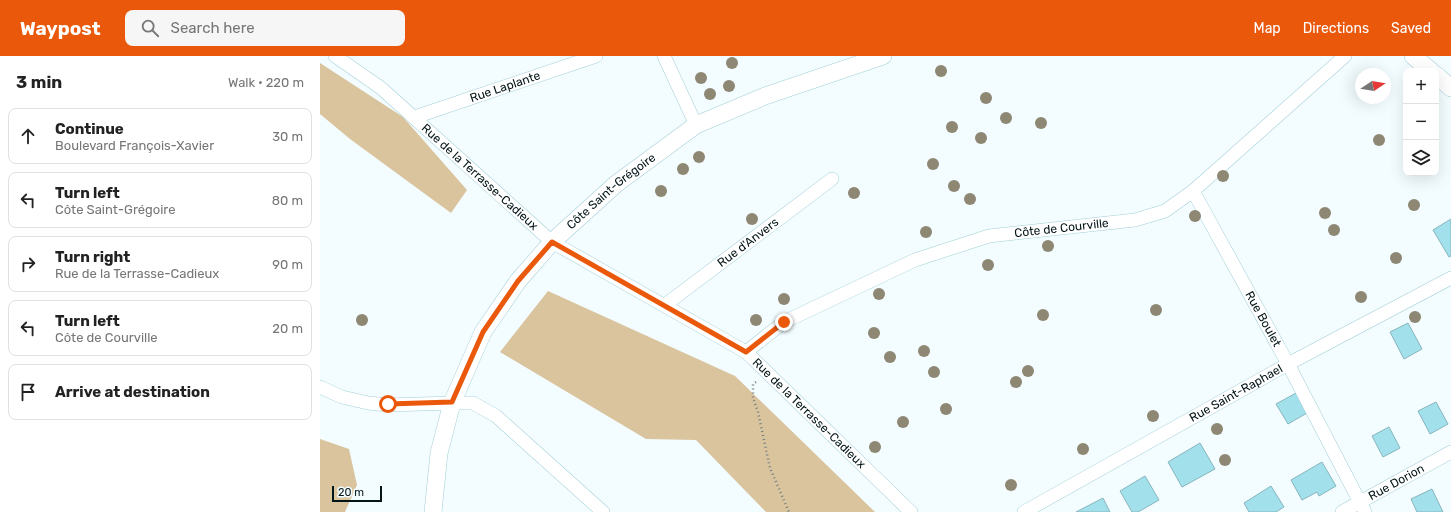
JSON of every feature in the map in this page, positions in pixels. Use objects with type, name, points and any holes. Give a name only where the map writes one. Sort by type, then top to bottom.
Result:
[{"type":"street","name":"Rue de la Terrasse-Cadieux","points":[[334,56],[381,88],[415,117],[552,242],[746,352],[911,512]]},
{"type":"street","name":"Rue Laplante","points":[[415,117],[596,56]]},
{"type":"street","points":[[664,56],[696,125]]},
{"type":"street","name":"Côte Saint-Grégoire","points":[[435,510],[439,453],[452,402],[483,332],[518,281],[552,242],[616,184],[696,125],[765,96],[883,56]]},
{"type":"street","name":"Côte de Courville","points":[[746,352],[784,322],[915,260],[989,236],[1135,220],[1165,211],[1193,191],[1345,56]]},
{"type":"street","points":[[1413,56],[1427,68]]},
{"type":"street","points":[[1439,78],[1451,88]]},
{"type":"street","name":"Rue d'Anvers","points":[[665,305],[832,179]]},
{"type":"street","name":"Rue Boulet","points":[[1193,191],[1288,364],[1362,507]]},
{"type":"street","name":"Rue Saint-Raphael","points":[[1024,512],[1288,364],[1451,278]]},
{"type":"street","points":[[320,387],[342,397],[368,403],[388,404],[452,402],[473,404],[496,416],[603,512]]},
{"type":"street","name":"Rue Dorion","points":[[1342,512],[1362,507],[1451,452]]},
{"type":"path","points":[[753,384],[753,398],[758,412],[770,468],[789,512]]},
{"type":"shaded area","points":[[320,63],[403,117],[467,190],[451,213],[350,139],[320,114]]},
{"type":"shaded area","points":[[548,291],[735,376],[875,512],[766,512],[696,440],[646,439],[500,352]]},
{"type":"shaded area","points":[[320,439],[349,449],[357,485],[345,512],[320,512]]},
{"type":"building","points":[[1451,219],[1451,256],[1449,257],[1433,230]]},
{"type":"building","points":[[1408,323],[1422,349],[1404,359],[1390,332]]},
{"type":"building","points":[[1296,393],[1307,413],[1288,424],[1276,404]]},
{"type":"building","points":[[1436,402],[1448,424],[1430,434],[1418,411]]},
{"type":"building","points":[[1389,427],[1400,448],[1383,457],[1372,436]]},
{"type":"building","points":[[1200,443],[1215,469],[1182,487],[1168,462]]},
{"type":"building","points":[[1322,462],[1336,486],[1319,496],[1317,492],[1302,500],[1291,480]]},
{"type":"building","points":[[1145,476],[1159,500],[1138,512],[1132,512],[1120,491]]},
{"type":"building","points":[[1271,486],[1284,507],[1276,512],[1249,512],[1244,503]]},
{"type":"building","points":[[1432,489],[1443,512],[1417,512],[1411,499]]},
{"type":"building","points":[[1103,498],[1110,512],[1076,512]]},
{"type":"route","points":[[388,404],[452,402],[483,332],[518,281],[552,242],[746,352],[784,322]]}]
